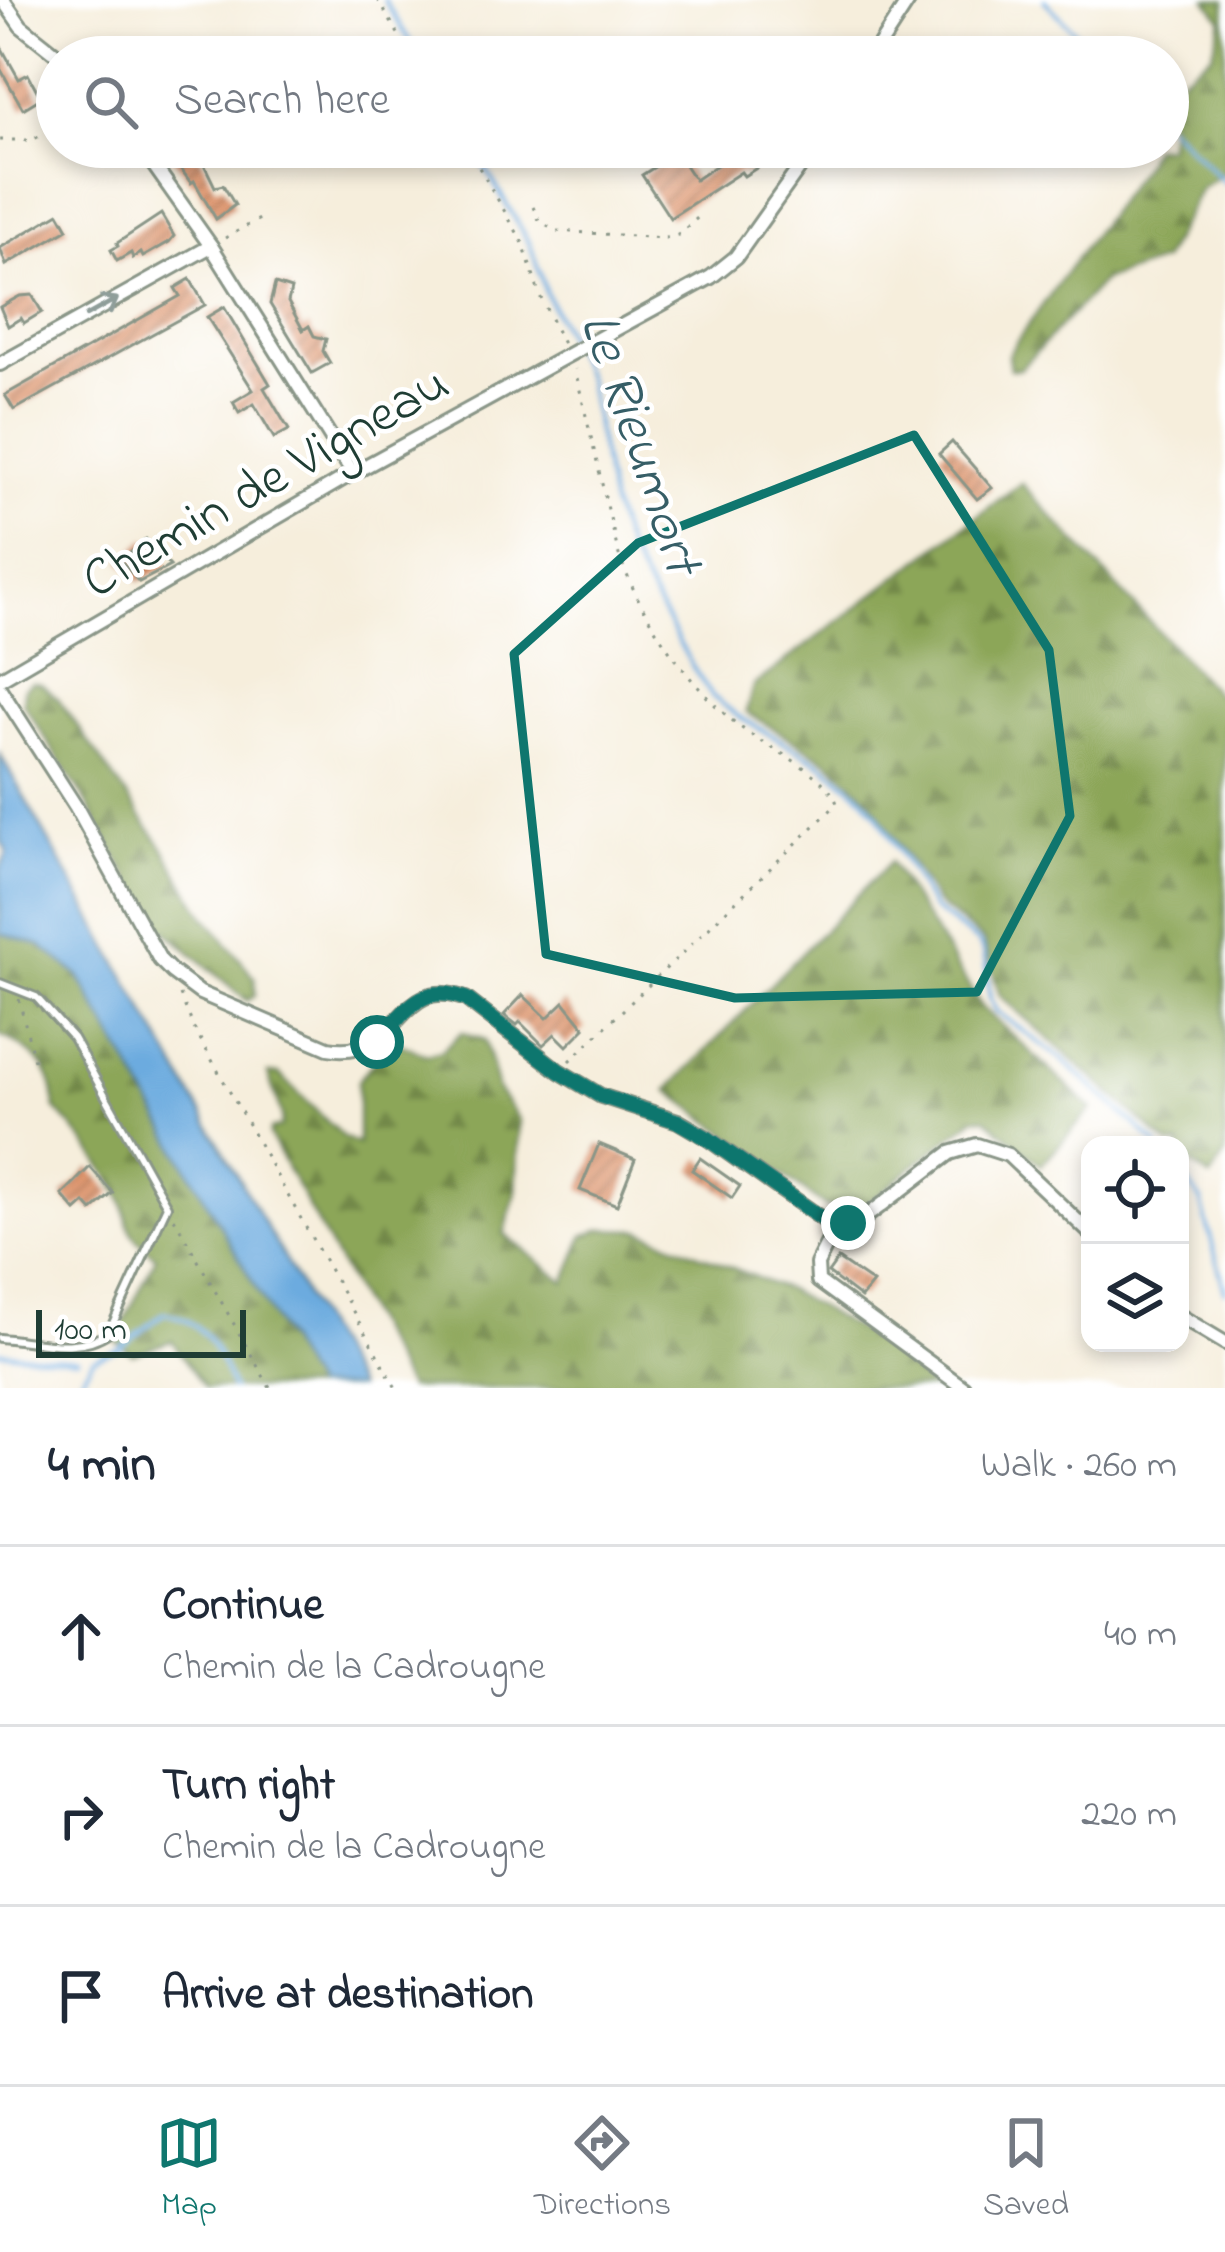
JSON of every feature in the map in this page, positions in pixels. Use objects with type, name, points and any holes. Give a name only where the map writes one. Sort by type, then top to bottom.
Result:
[{"type":"street","points":[[3,0],[36,38]]},
{"type":"street","points":[[886,36],[909,0]]},
{"type":"street","points":[[155,168],[211,246],[352,473]]},
{"type":"street","name":"Chemin de Vigneau","points":[[0,677],[352,473],[711,277],[736,257],[799,168]]},
{"type":"street","points":[[0,364],[211,246]]},
{"type":"street","points":[[0,689],[76,807],[160,960],[200,993],[328,1048],[349,1052],[377,1042],[420,998],[450,992],[466,999],[559,1071],[601,1096],[677,1121],[824,1220],[837,1224],[867,1216],[950,1153],[977,1144],[1008,1155],[1081,1224]]},
{"type":"street","points":[[837,1224],[817,1264],[818,1281],[964,1388]]},
{"type":"street","points":[[1189,1321],[1225,1343]]},
{"type":"lane","points":[[0,983],[36,997],[73,1038],[167,1206],[109,1332],[97,1341],[78,1345],[0,1338]]},
{"type":"path","points":[[378,0],[399,36]]},
{"type":"path","points":[[0,140],[36,138]]},
{"type":"path","points":[[479,168],[521,241],[540,296],[574,354],[618,552],[647,615],[708,702],[827,785],[837,804],[559,1071]]},
{"type":"path","points":[[533,207],[540,222],[556,231],[665,238],[678,235],[704,213]]},
{"type":"path","points":[[211,246],[265,216]]},
{"type":"path","points":[[172,972],[194,1028],[396,1388]]},
{"type":"path","points":[[15,986],[34,1060]]},
{"type":"path","points":[[167,1206],[270,1388]]},
{"type":"highlighted area","points":[[914,435],[1049,650],[1070,816],[977,992],[735,998],[546,954],[514,654],[638,543]]},
{"type":"green space","points":[[1207,0],[1225,0],[1225,172],[1200,189],[1162,261],[1104,280],[1020,369],[1010,369],[1008,355],[1016,342],[1141,168],[1189,168],[1189,71],[1212,54],[1222,20]]},
{"type":"green space","points":[[1021,483],[1225,703],[1225,1154],[1211,1178],[1189,1162],[1189,1136],[1159,1136],[1000,996],[983,940],[937,904],[870,799],[828,761],[746,712],[753,686]]},
{"type":"green space","points":[[32,682],[59,700],[164,849],[202,912],[255,978],[255,996],[247,1001],[152,919],[23,703],[24,688]]},
{"type":"green space","points":[[890,862],[982,1007],[1092,1109],[1041,1165],[986,1118],[976,1117],[865,1205],[826,1207],[668,1090]]},
{"type":"green space","points":[[0,933],[40,945],[78,975],[313,1388],[205,1388],[172,1341],[132,1354],[115,1340],[156,1257],[135,1237],[107,1174],[55,1108],[51,1083],[40,1063],[0,1035]]},
{"type":"green space","points":[[462,1032],[485,1040],[498,1090],[519,1120],[516,1194],[504,1234],[565,1282],[584,1236],[601,1229],[640,1230],[787,1290],[872,1338],[933,1388],[407,1388],[269,1135],[270,1130],[281,1127],[282,1117],[268,1074],[279,1074],[343,1137],[358,1144],[358,1081],[373,1062],[399,1043],[427,1055],[441,1051]]},
{"type":"water","points":[[0,754],[357,1388],[313,1388],[78,975],[40,945],[0,933],[0,869],[7,852],[0,839]]},
{"type":"building","points":[[0,45],[19,79],[28,74],[36,101],[23,109],[0,68]]},
{"type":"building","points":[[180,168],[206,168],[215,187],[223,185],[235,205],[216,219],[194,181]]},
{"type":"building","points":[[653,168],[687,168],[695,180],[713,168],[757,168],[744,176],[741,172],[670,218],[642,175]]},
{"type":"building","points":[[59,213],[68,229],[6,265],[0,248]]},
{"type":"building","points":[[161,214],[174,236],[169,242],[143,257],[141,253],[133,258],[131,253],[117,261],[111,250],[117,243]]},
{"type":"building","points":[[190,279],[205,305],[14,410],[5,395],[180,296],[175,288]]},
{"type":"building","points":[[275,284],[291,289],[288,302],[303,330],[309,326],[314,336],[326,339],[323,351],[330,363],[312,373],[270,304]]},
{"type":"building","points":[[32,295],[42,312],[8,326],[0,307]]},
{"type":"building","points":[[224,307],[270,384],[264,388],[289,430],[274,438],[254,404],[239,413],[233,402],[253,390],[207,317]]},
{"type":"building","points":[[952,442],[992,488],[977,499],[939,454]]},
{"type":"building","points":[[146,539],[170,566],[139,582],[121,561]]},
{"type":"building","points":[[523,995],[547,1018],[564,1002],[585,1028],[567,1046],[555,1034],[543,1045],[520,1022],[517,1025],[504,1015]]},
{"type":"building","points":[[599,1144],[635,1159],[617,1205],[580,1190]]},
{"type":"building","points":[[700,1158],[740,1186],[732,1198],[692,1170]]},
{"type":"building","points":[[90,1167],[113,1193],[92,1211],[85,1203],[76,1211],[62,1195]]},
{"type":"building","points":[[838,1259],[873,1283],[861,1298],[828,1273]]},
{"type":"waterway","name":"Le Rieumort","points":[[384,0],[407,36]]},
{"type":"waterway","points":[[1044,0],[1079,36]]},
{"type":"waterway","points":[[1189,147],[1225,183]]},
{"type":"waterway","name":"Le Rieumort","points":[[485,168],[530,244],[546,293],[587,379],[611,502],[627,550],[712,696],[739,717],[822,764],[863,797],[933,909],[979,943],[996,1011],[1060,1058],[1148,1136]]},
{"type":"waterway","name":"Le Rieumort","points":[[1189,1184],[1201,1201],[1225,1291]]},
{"type":"waterway","points":[[75,1388],[93,1359],[119,1349],[164,1313],[200,1330],[232,1388]]},
{"type":"waterway","points":[[0,1352],[77,1359]]},
{"type":"route","points":[[377,1042],[420,998],[450,992],[601,1096],[677,1121],[824,1220],[848,1223]]}]
